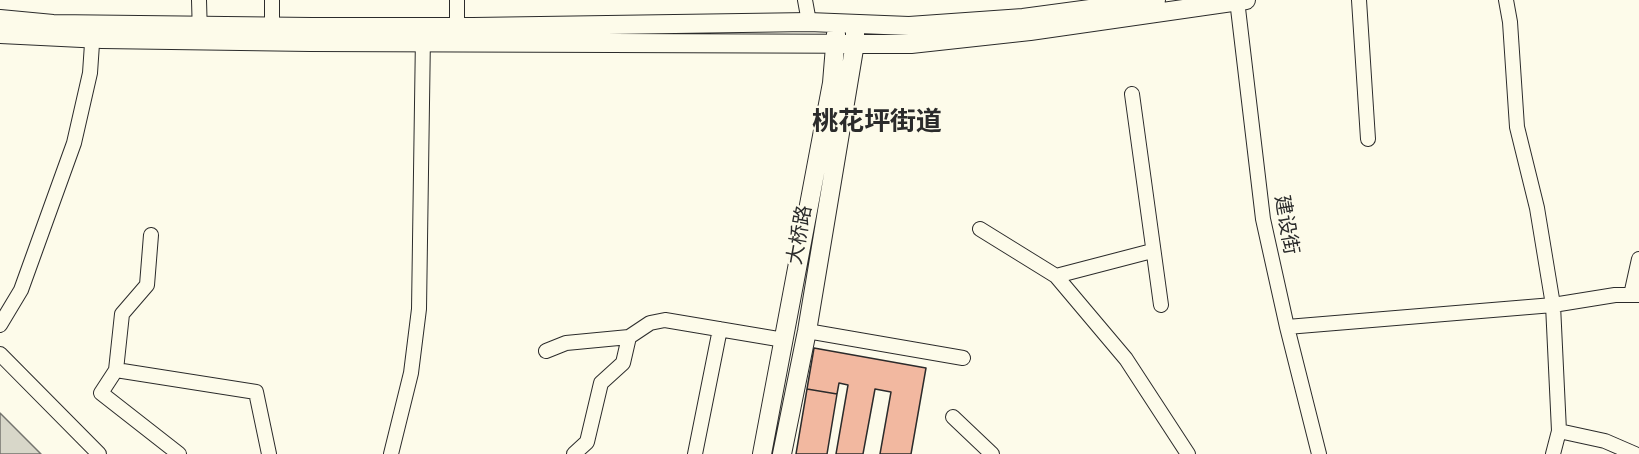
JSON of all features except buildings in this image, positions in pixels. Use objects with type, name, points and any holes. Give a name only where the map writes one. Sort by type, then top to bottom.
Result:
[{"type":"main road","points":[[200,33],[272,27],[423,35],[457,27],[809,22],[909,26],[1011,19],[1156,0]]},
{"type":"main road","points":[[0,34],[93,31],[911,44],[1030,31],[1240,1]]},
{"type":"main road","points":[[0,19],[53,24],[93,31]]},
{"type":"main road","points":[[762,454],[832,83],[836,43],[846,23]]},
{"type":"main road","name":"大桥路","points":[[782,454],[807,331],[855,44],[846,23]]},
{"type":"street","points":[[199,0],[200,33]]},
{"type":"street","points":[[272,0],[272,27]]},
{"type":"street","points":[[457,0],[457,27]]},
{"type":"street","points":[[805,0],[809,22]]},
{"type":"street","points":[[1359,0],[1368,139]]},
{"type":"street","points":[[1506,0],[1510,22],[1517,127],[1537,208],[1553,305],[1559,430],[1553,454]]},
{"type":"street","name":"建设街","points":[[1240,1],[1263,219],[1319,454]]},
{"type":"street","points":[[0,325],[25,281],[74,143],[90,73],[93,31]]},
{"type":"street","points":[[391,454],[411,372],[419,309],[423,35]]},
{"type":"street","points":[[1132,94],[1161,305]]},
{"type":"street","points":[[980,229],[1056,276],[1126,359],[1188,454]]},
{"type":"street","points":[[151,235],[147,285],[122,314],[116,370],[101,393],[179,454]]},
{"type":"street","points":[[1056,276],[1152,251]]},
{"type":"street","points":[[1287,327],[1553,305],[1615,295],[1635,295],[1639,259]]},
{"type":"street","points":[[546,351],[566,343],[629,337],[650,323],[665,320],[784,340]]},
{"type":"street","points":[[695,454],[720,329]]},
{"type":"street","points":[[807,331],[963,358]]},
{"type":"street","points":[[574,454],[587,442],[601,383],[623,363],[629,337]]},
{"type":"street","points":[[0,354],[99,454]]},
{"type":"street","points":[[116,370],[256,392],[269,454]]},
{"type":"street","points":[[953,417],[992,454]]},
{"type":"street","points":[[1559,430],[1605,441],[1635,454]]},
{"type":"shaded area","points":[[0,413],[41,454],[0,454]]},
{"type":"district","name":"桃花坪街道","points":[[877,123]]}]
